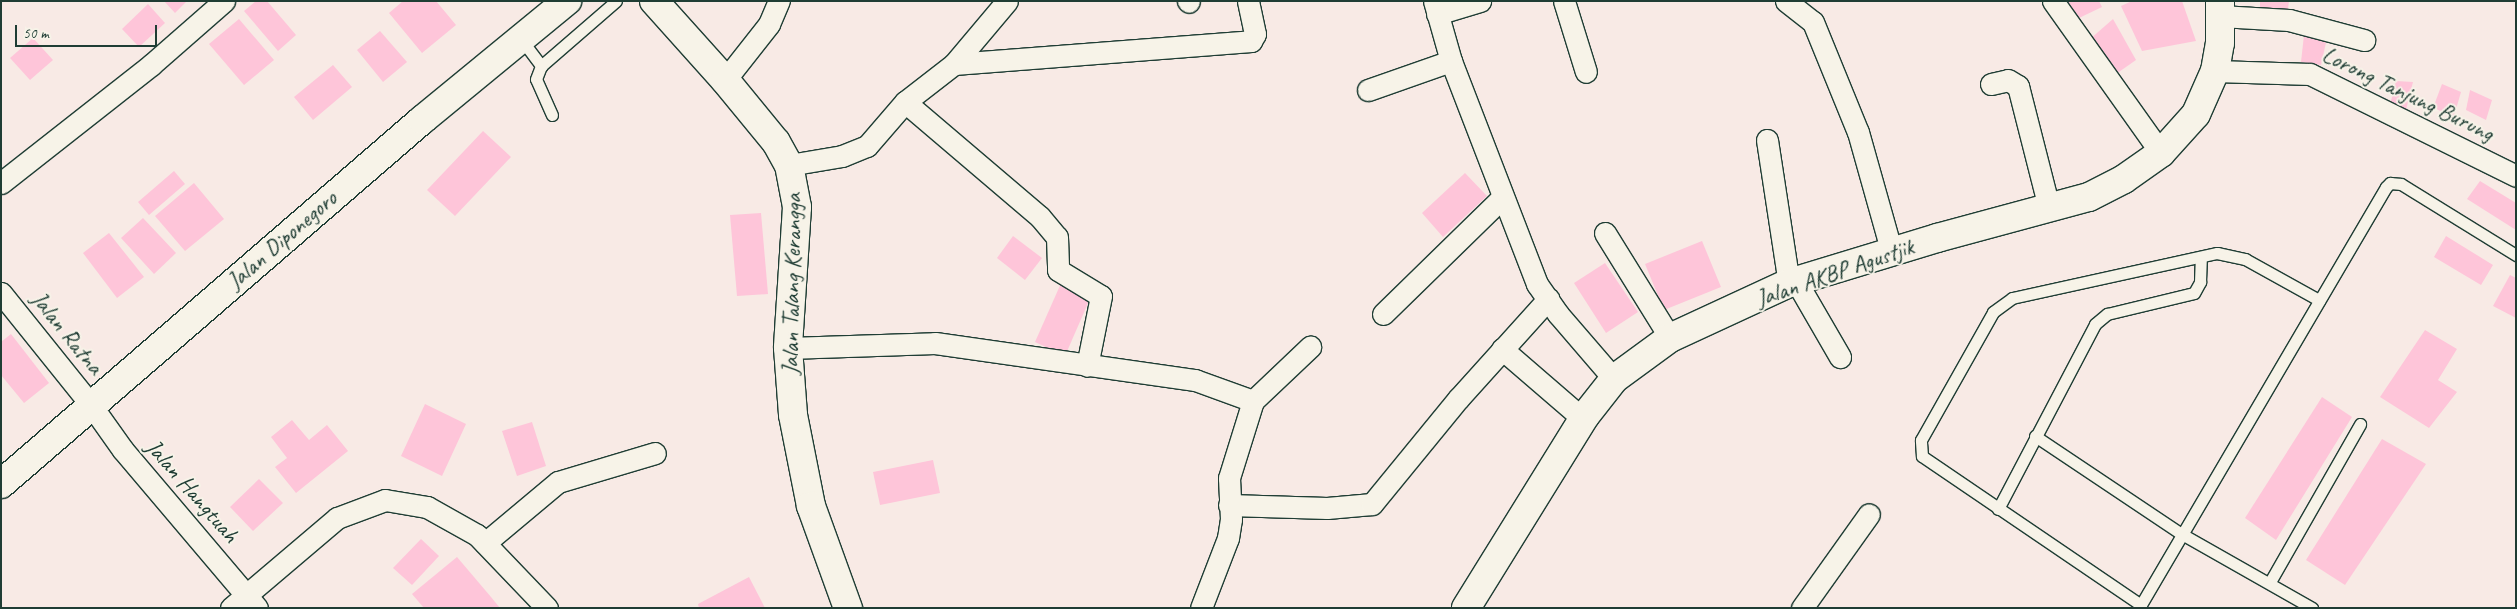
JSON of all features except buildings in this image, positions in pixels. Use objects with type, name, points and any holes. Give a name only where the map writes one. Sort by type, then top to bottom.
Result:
[{"type":"street","points":[[1,183],[144,70],[224,1]]},
{"type":"street","name":"Jalan Diponegoro","points":[[1,484],[422,120],[567,1]]},
{"type":"street","name":"Jalan Talang Kerangga","points":[[654,1],[725,80],[776,142],[789,165],[797,207],[788,348],[800,459],[814,514],[848,608]]},
{"type":"street","points":[[725,80],[769,24],[779,1]]},
{"type":"street","points":[[789,165],[842,156],[867,146],[905,102],[954,64],[1007,1]]},
{"type":"street","points":[[954,64],[1251,41],[1255,34],[1248,1]]},
{"type":"street","points":[[1480,1],[1436,8],[1450,61],[1537,284],[1614,379]]},
{"type":"street","points":[[1564,1],[1586,72]]},
{"type":"street","points":[[1786,1],[1814,24],[1858,132],[1892,252]]},
{"type":"street","points":[[2053,1],[2161,153]]},
{"type":"street","points":[[2220,8],[2288,20],[2364,40]]},
{"type":"street","name":"Jalan AKBP Agustjik","points":[[1475,604],[1583,419],[1614,379],[1670,338],[1792,282],[2049,208],[2109,188],[2161,153],[2196,114],[2214,71],[2220,8]]},
{"type":"street","points":[[1368,90],[1450,61]]},
{"type":"street","name":"Lorong Tanjung Burung","points":[[2214,71],[2310,74],[2516,176]]},
{"type":"street","points":[[1991,84],[2008,80],[2018,86],[2049,208]]},
{"type":"street","points":[[905,102],[1040,217],[1057,237],[1058,270],[1101,296],[1087,366]]},
{"type":"street","points":[[1767,140],[1792,282],[1840,357]]},
{"type":"street","points":[[1383,314],[1502,198]]},
{"type":"street","points":[[1605,233],[1670,338]]},
{"type":"street","name":"Jalan Ratna","points":[[1,293],[92,405]]},
{"type":"street","points":[[1230,505],[1327,508],[1372,504],[1502,349],[1548,299]]},
{"type":"street","points":[[788,348],[936,343],[1195,380],[1252,400]]},
{"type":"street","points":[[1201,608],[1228,538],[1230,505],[1228,491],[1234,455],[1252,400],[1310,347]]},
{"type":"street","points":[[1502,349],[1583,419]]},
{"type":"street","name":"Jalan Hangtuah","points":[[92,405],[123,450],[245,603]]},
{"type":"street","points":[[485,542],[558,482],[656,453]]},
{"type":"street","points":[[245,603],[337,518],[385,500],[428,507],[477,535],[547,608]]},
{"type":"street","points":[[1802,608],[1869,514]]},
{"type":"lane","points":[[552,115],[536,80],[541,66],[616,1]]},
{"type":"lane","points":[[521,39],[541,66]]},
{"type":"lane","points":[[2319,300],[2234,255],[2217,253],[2202,258],[2012,298],[1993,312],[1921,440],[1920,451],[1928,462],[2140,606],[2180,533],[2390,183],[2402,184],[2516,255]]},
{"type":"lane","points":[[1998,509],[2035,436],[2101,318],[2107,314],[2194,293],[2200,282],[2202,258]]},
{"type":"lane","points":[[2270,582],[2360,424]]},
{"type":"lane","points":[[2035,436],[2180,533],[2270,582],[2312,608]]}]
